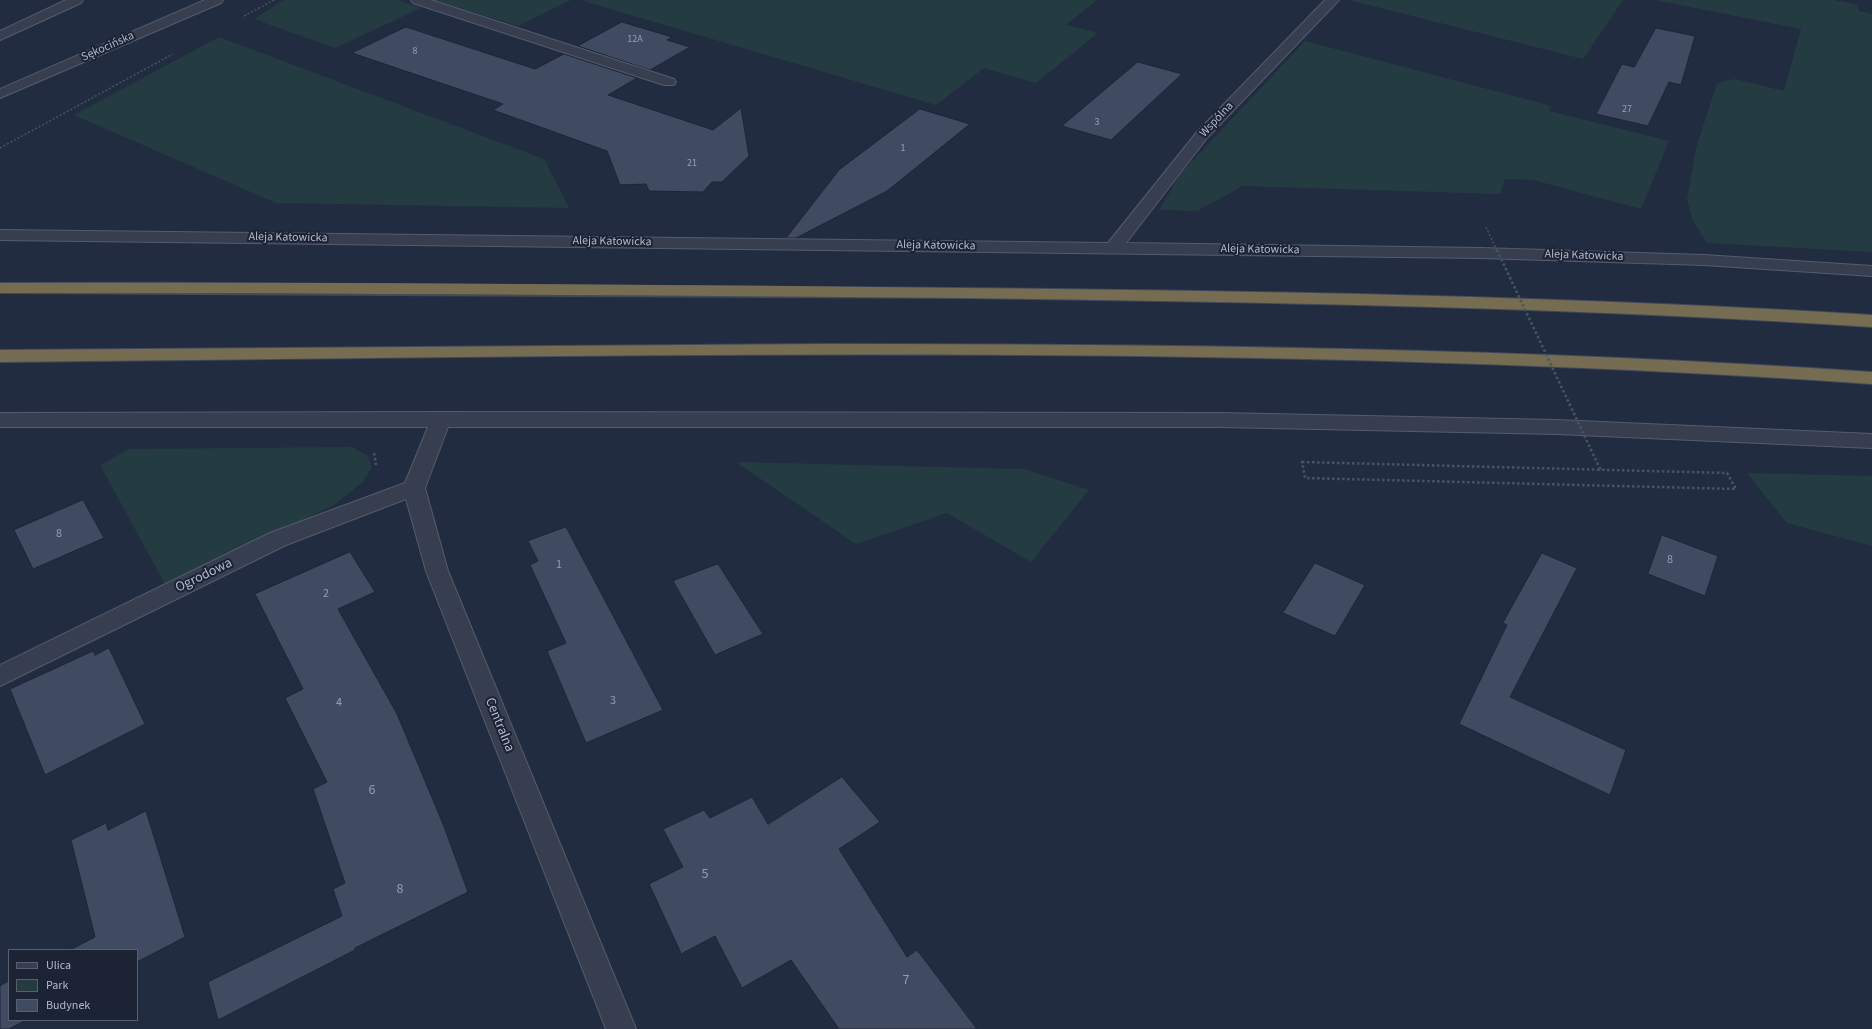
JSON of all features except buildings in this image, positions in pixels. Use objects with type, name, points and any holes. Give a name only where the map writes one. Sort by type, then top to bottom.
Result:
[{"type":"highway","points":[[0,288],[416,287],[1196,295],[1497,303],[1798,316],[1872,321]]},
{"type":"highway","points":[[0,356],[922,350],[1122,352],[1334,355],[1648,364],[1872,378]]},
{"type":"street","points":[[0,36],[76,0]]},
{"type":"street","name":"Sękocińska","points":[[0,94],[216,0]]},
{"type":"street","points":[[418,0],[669,82]]},
{"type":"street","name":"Wspólna","points":[[1113,248],[1202,135],[1332,0]]},
{"type":"street","name":"Aleja Katowicka","points":[[0,235],[1481,253],[1704,260],[1872,271]]},
{"type":"street","points":[[0,420],[441,418],[1221,420],[1557,427],[1872,441]]},
{"type":"street","points":[[414,488],[441,418]]},
{"type":"street","name":"Ogrodowa","points":[[0,676],[278,539],[414,488]]},
{"type":"street","name":"Centralna","points":[[414,488],[436,571],[621,1029]]},
{"type":"path","points":[[239,19],[274,0]]},
{"type":"path","points":[[0,148],[175,53]]},
{"type":"path","points":[[1486,227],[1601,471]]},
{"type":"path","points":[[1302,462],[1388,464],[1601,471],[1727,473],[1736,489],[1305,478],[1302,462]]},
{"type":"green space","points":[[284,0],[397,0],[421,8],[335,48],[254,19]]},
{"type":"green space","points":[[435,0],[571,0],[518,26]]},
{"type":"green space","points":[[580,0],[1097,0],[1066,25],[1098,33],[1036,83],[984,68],[936,105]]},
{"type":"green space","points":[[1349,0],[1623,0],[1583,59]]},
{"type":"green space","points":[[1655,0],[1834,0],[1856,4],[1859,11],[1872,14],[1872,252],[1707,243],[1693,221],[1687,199],[1696,148],[1717,83],[1735,79],[1784,91],[1801,29]]},
{"type":"green space","points":[[219,37],[544,159],[569,208],[276,203],[74,115]]},
{"type":"green space","points":[[1305,41],[1552,106],[1549,111],[1669,141],[1641,209],[1533,180],[1505,179],[1500,194],[1243,186],[1197,211],[1159,210],[1181,173]]},
{"type":"green space","points":[[353,447],[368,456],[372,467],[363,482],[334,505],[166,586],[100,465],[129,449]]},
{"type":"green space","points":[[736,462],[1024,469],[1089,490],[1031,562],[947,513],[856,544]]},
{"type":"green space","points":[[1747,473],[1872,476],[1872,546],[1787,523]]}]
